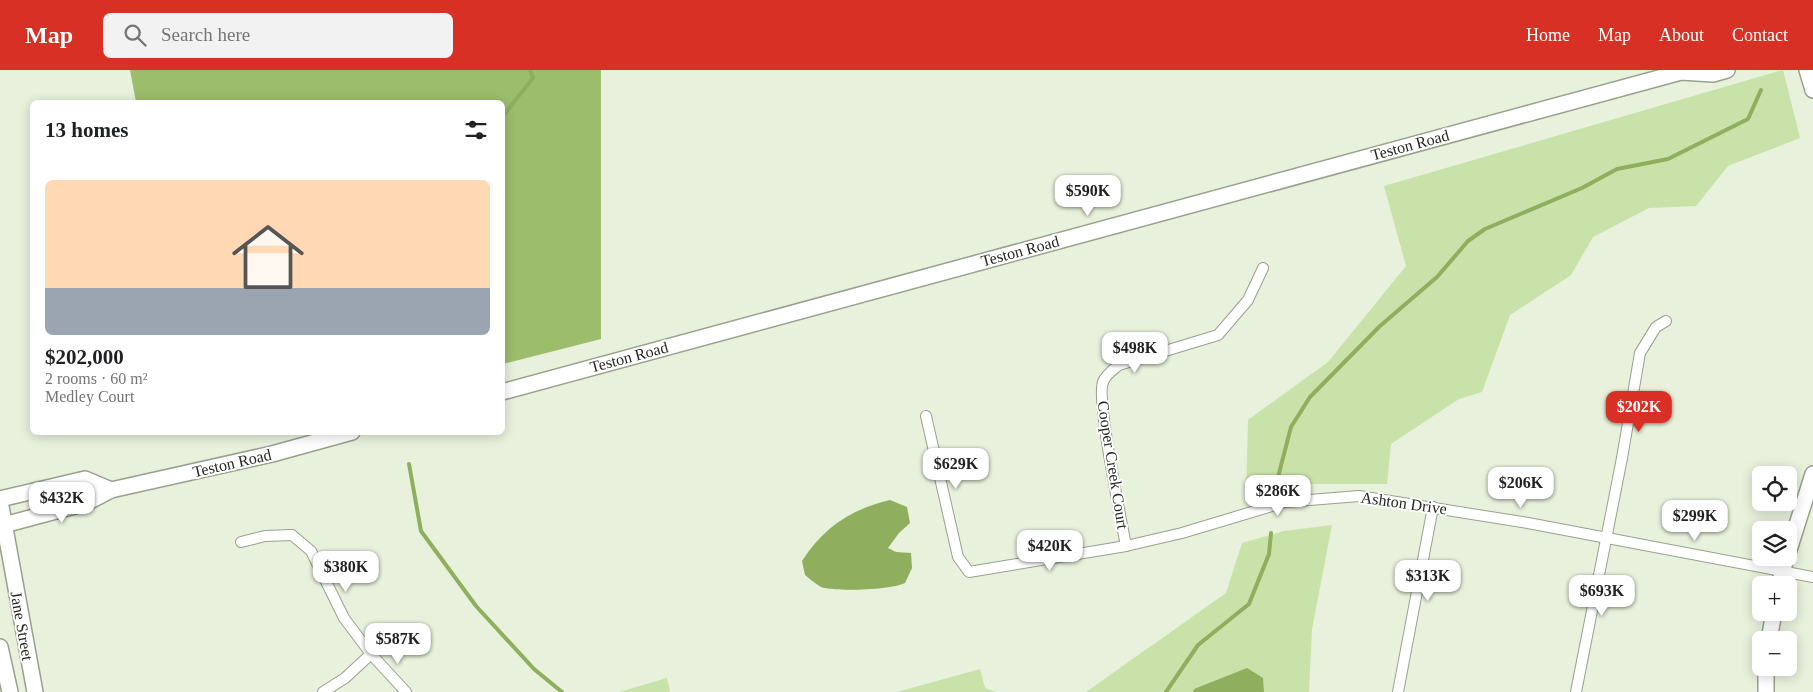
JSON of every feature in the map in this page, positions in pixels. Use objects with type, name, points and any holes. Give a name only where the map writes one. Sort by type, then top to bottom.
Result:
[{"type":"main road","name":"Teston Road","points":[[505,391],[1682,71],[1713,74],[1728,70]]},
{"type":"main road","points":[[1807,70],[1813,90]]},
{"type":"main road","name":"Teston Road","points":[[2,525],[86,503],[111,490],[272,454],[341,435]]},
{"type":"main road","points":[[1797,525],[1813,474]]},
{"type":"main road","points":[[0,500],[85,479],[111,490]]},
{"type":"main road","name":"Jane Street","points":[[0,500],[2,525],[35,692]]},
{"type":"main road","name":"Jane Street","points":[[0,647],[10,692]]},
{"type":"main road","points":[[1766,676],[1766,692]]},
{"type":"street","name":"Cooper Creek Court","points":[[1126,546],[1102,407],[1103,383],[1109,373],[1119,365],[1218,335],[1248,300],[1263,268]]},
{"type":"street","points":[[1576,692],[1604,538],[1622,458],[1640,353],[1652,332],[1666,321]]},
{"type":"street","name":"Ashton Drive","points":[[926,416],[958,556],[970,572],[1126,546],[1285,502],[1359,496],[1433,507],[1813,577]]},
{"type":"street","points":[[1398,692],[1433,507]]},
{"type":"street","points":[[241,542],[266,536],[292,535],[311,551],[344,618],[371,654],[406,692]]},
{"type":"street","points":[[323,692],[345,678],[371,654]]},
{"type":"shaded area","points":[[130,70],[601,70],[601,339],[505,363],[505,100],[136,100]]},
{"type":"shaded area","points":[[1783,70],[1800,138],[1728,166],[1696,206],[1649,208],[1593,237],[1571,275],[1510,315],[1482,392],[1459,399],[1391,444],[1387,484],[1304,484],[1246,497],[1248,420],[1328,362],[1406,266],[1384,186]]},
{"type":"shaded area","points":[[890,500],[907,507],[910,523],[899,533],[888,548],[896,552],[911,553],[912,568],[905,583],[876,589],[828,589],[821,587],[805,575],[802,561],[819,539],[839,521],[863,509]]},
{"type":"shaded area","points":[[1332,525],[1312,629],[1309,692],[1086,692],[1226,593],[1242,543],[1284,531]]},
{"type":"shaded area","points":[[1247,668],[1263,678],[1264,692],[1193,692],[1194,689]]},
{"type":"shaded area","points":[[980,669],[985,688],[996,692],[897,692]]},
{"type":"shaded area","points":[[667,678],[670,692],[619,692]]},
{"type":"waterway","points":[[505,113],[533,78],[530,70]]},
{"type":"waterway","points":[[1277,481],[1291,427],[1310,397],[1380,326],[1437,277],[1468,241],[1485,229],[1582,188],[1617,169],[1668,159],[1748,119],[1761,90]]},
{"type":"waterway","points":[[409,464],[421,531],[476,606],[534,669],[562,692]]},
{"type":"waterway","points":[[1166,692],[1198,645],[1249,604],[1269,554],[1271,533]]}]
